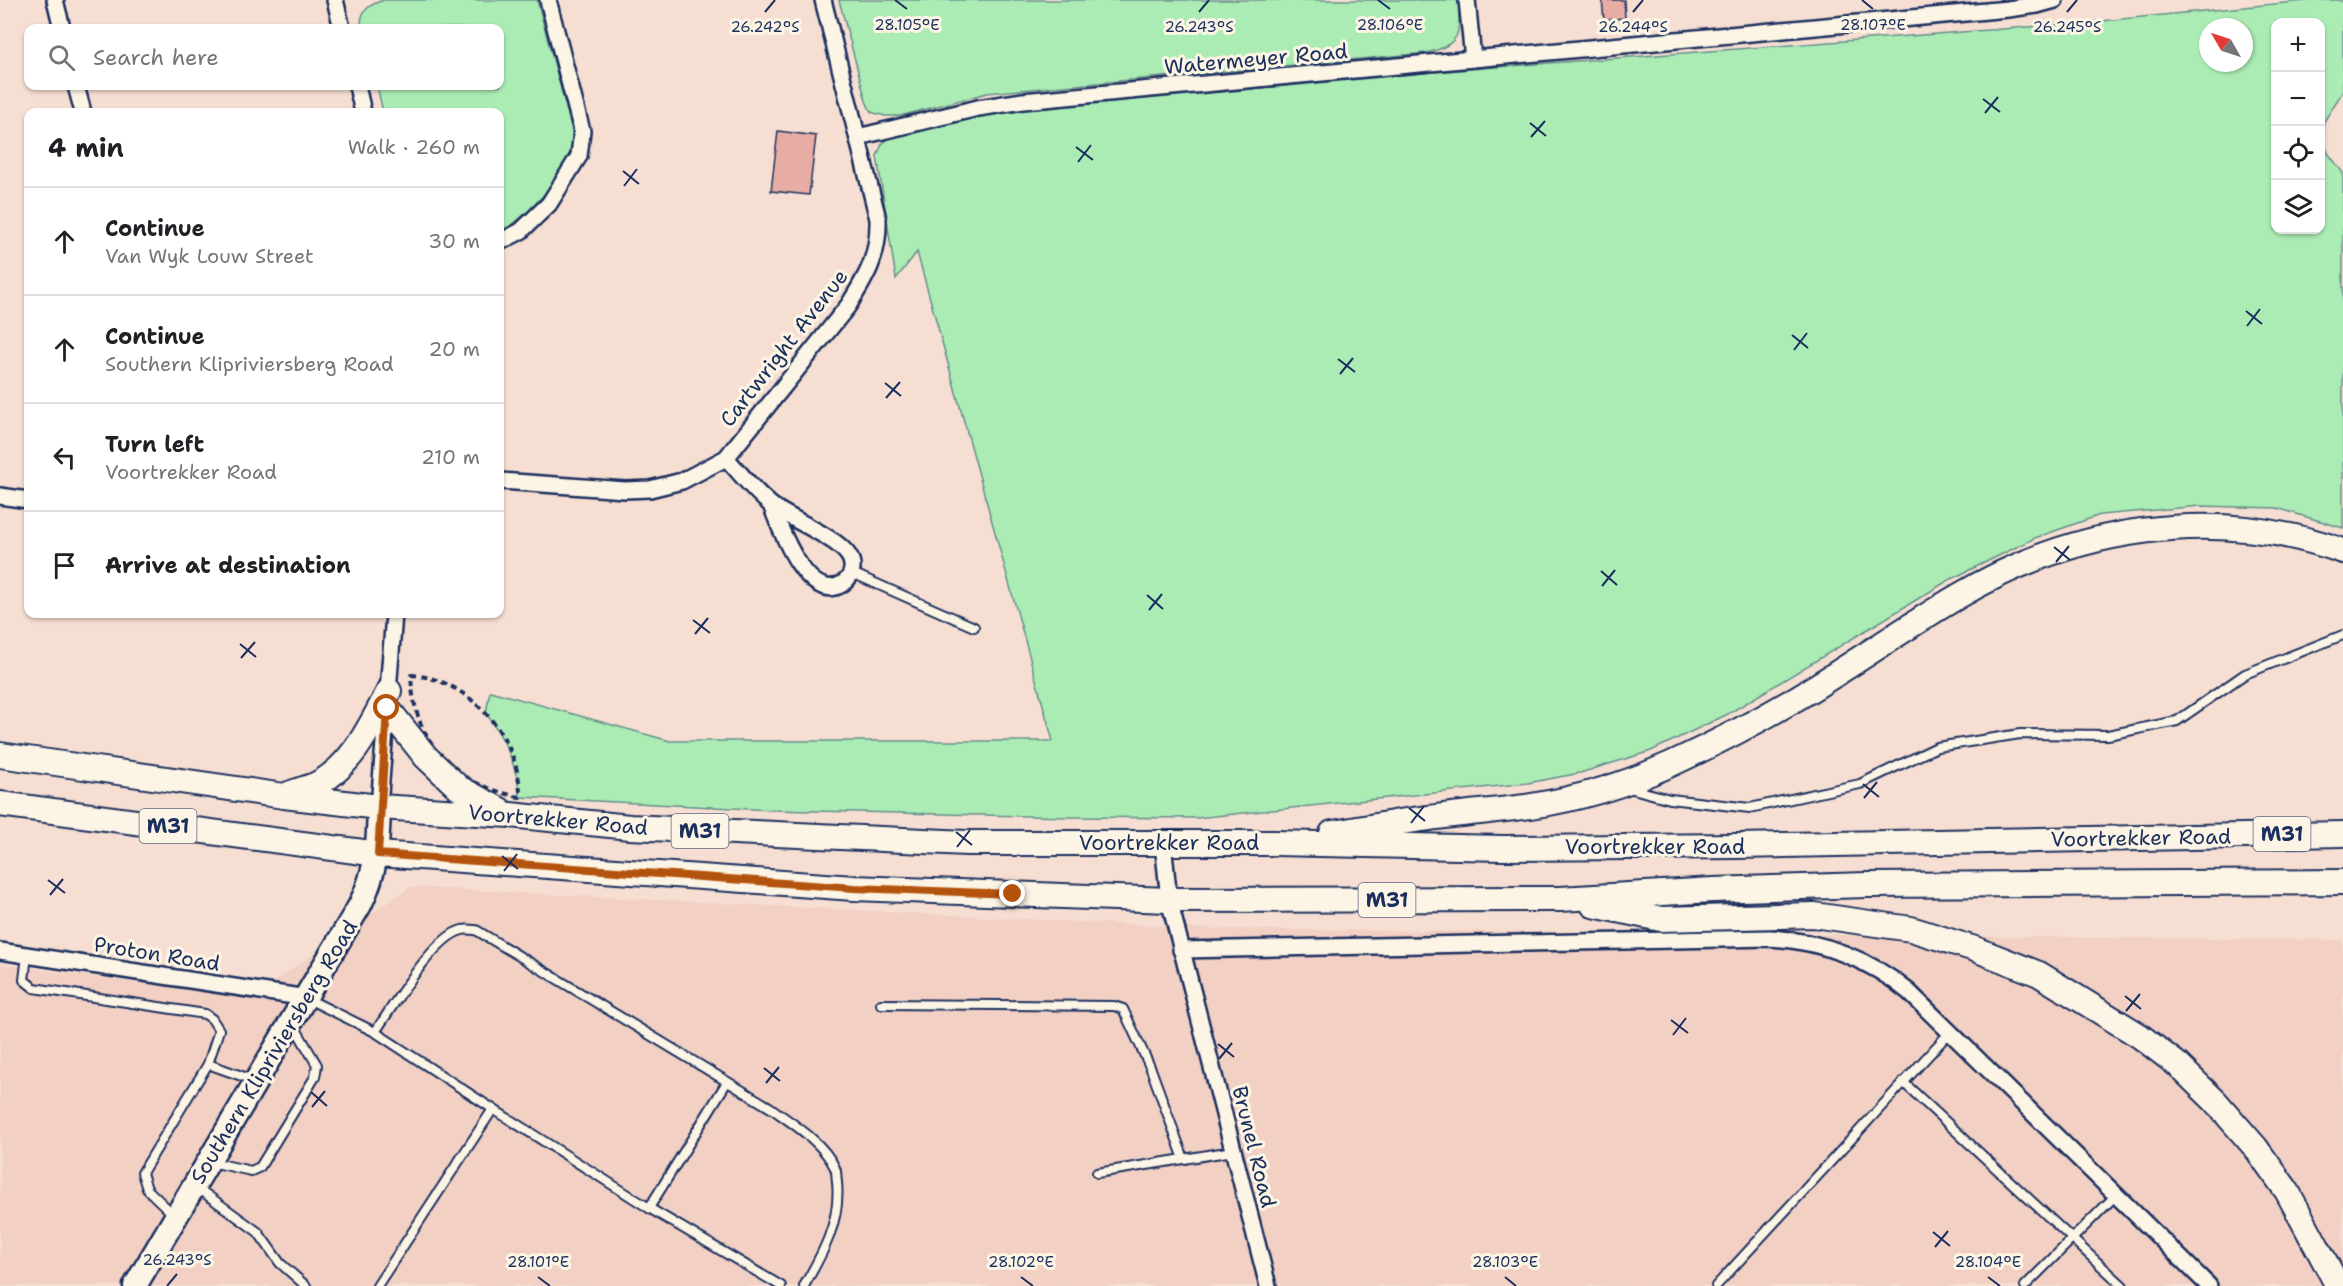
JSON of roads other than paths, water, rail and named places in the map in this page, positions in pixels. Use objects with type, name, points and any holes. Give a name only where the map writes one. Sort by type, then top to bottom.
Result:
[{"type":"main road","points":[[1274,843],[1429,818],[1534,806],[1618,785],[1671,764],[1790,702],[1959,596],[2022,565],[2080,543],[2138,531],[2196,525],[2271,531],[2342,550]]},
{"type":"main road","points":[[284,796],[319,782],[346,760],[388,699],[426,757],[459,788],[510,815]]},
{"type":"main road","name":"Voortrekker Road","points":[[0,755],[284,796],[379,807],[510,815],[630,827],[956,843],[1274,843],[1504,848],[1702,847],[2343,834]]},
{"type":"main road","name":"Voortrekker Road","points":[[0,804],[378,854],[854,888],[1169,900],[1560,899],[1713,890],[1866,885],[2343,882]]},
{"type":"main road","name":"Southern Klipriviersberg Road","points":[[135,1286],[307,999],[360,905],[369,887],[378,854],[379,807]]},
{"type":"main road","points":[[1560,899],[1661,919],[1814,915],[1911,930],[1975,949],[2039,975],[2140,1036],[2178,1065],[2215,1101],[2256,1148],[2287,1191],[2338,1286]]},
{"type":"street","points":[[55,0],[61,24]]},
{"type":"street","points":[[334,0],[341,24]]},
{"type":"street","points":[[504,240],[521,231],[549,204],[579,156],[582,132],[548,0]]},
{"type":"street","name":"Cartwright Avenue","points":[[504,481],[625,490],[650,489],[682,481],[726,458],[848,306],[874,259],[879,238],[878,219],[823,0]]},
{"type":"street","points":[[1467,0],[1473,59]]},
{"type":"street","name":"Watermeyer Road","points":[[858,137],[978,108],[1023,101],[2008,9],[2055,0]]},
{"type":"street","points":[[77,90],[82,108]]},
{"type":"street","points":[[358,90],[362,108]]},
{"type":"street","points":[[726,458],[771,505],[838,545],[852,561],[852,573],[847,580],[832,588],[816,583],[799,564],[771,505]]},
{"type":"street","points":[[0,496],[24,499]]},
{"type":"street","points":[[379,807],[394,618]]},
{"type":"street","name":"Brunel Road","points":[[1163,843],[1169,900],[1268,1286]]},
{"type":"street","points":[[1181,950],[1770,938],[1792,939],[1836,950],[1863,961],[1891,977],[2209,1286]]},
{"type":"street","name":"Proton Road","points":[[0,951],[307,999]]},
{"type":"lane","points":[[852,573],[974,627]]},
{"type":"lane","points":[[1618,785],[1670,799],[1750,807],[1860,784],[1937,747],[2020,734],[2108,735],[2177,721],[2245,674],[2343,635]]},
{"type":"lane","points":[[375,1032],[426,959],[446,938],[462,930],[476,930],[771,1108],[823,1150],[836,1169],[838,1193],[834,1224],[821,1256],[804,1286]]},
{"type":"lane","points":[[27,956],[24,980],[34,988],[204,1014],[212,1019],[219,1030],[208,1064],[142,1173],[147,1189],[176,1217]]},
{"type":"lane","points":[[307,999],[375,1032],[649,1208],[781,1286]]},
{"type":"lane","points":[[881,1004],[1114,1006],[1122,1009],[1151,1069],[1184,1159]]},
{"type":"lane","points":[[209,1162],[251,1171],[260,1167],[315,1077],[317,1065],[292,1023]]},
{"type":"lane","points":[[1716,1286],[1950,1032]]},
{"type":"lane","points":[[208,1064],[257,1082]]},
{"type":"lane","points":[[649,1208],[727,1082]]},
{"type":"lane","points":[[1903,1082],[2123,1286]]},
{"type":"lane","points":[[377,1286],[493,1109]]},
{"type":"lane","points":[[1097,1173],[1233,1150]]},
{"type":"lane","points":[[195,1186],[258,1232],[290,1274],[306,1286]]},
{"type":"lane","points":[[2025,1286],[2116,1195]]}]
